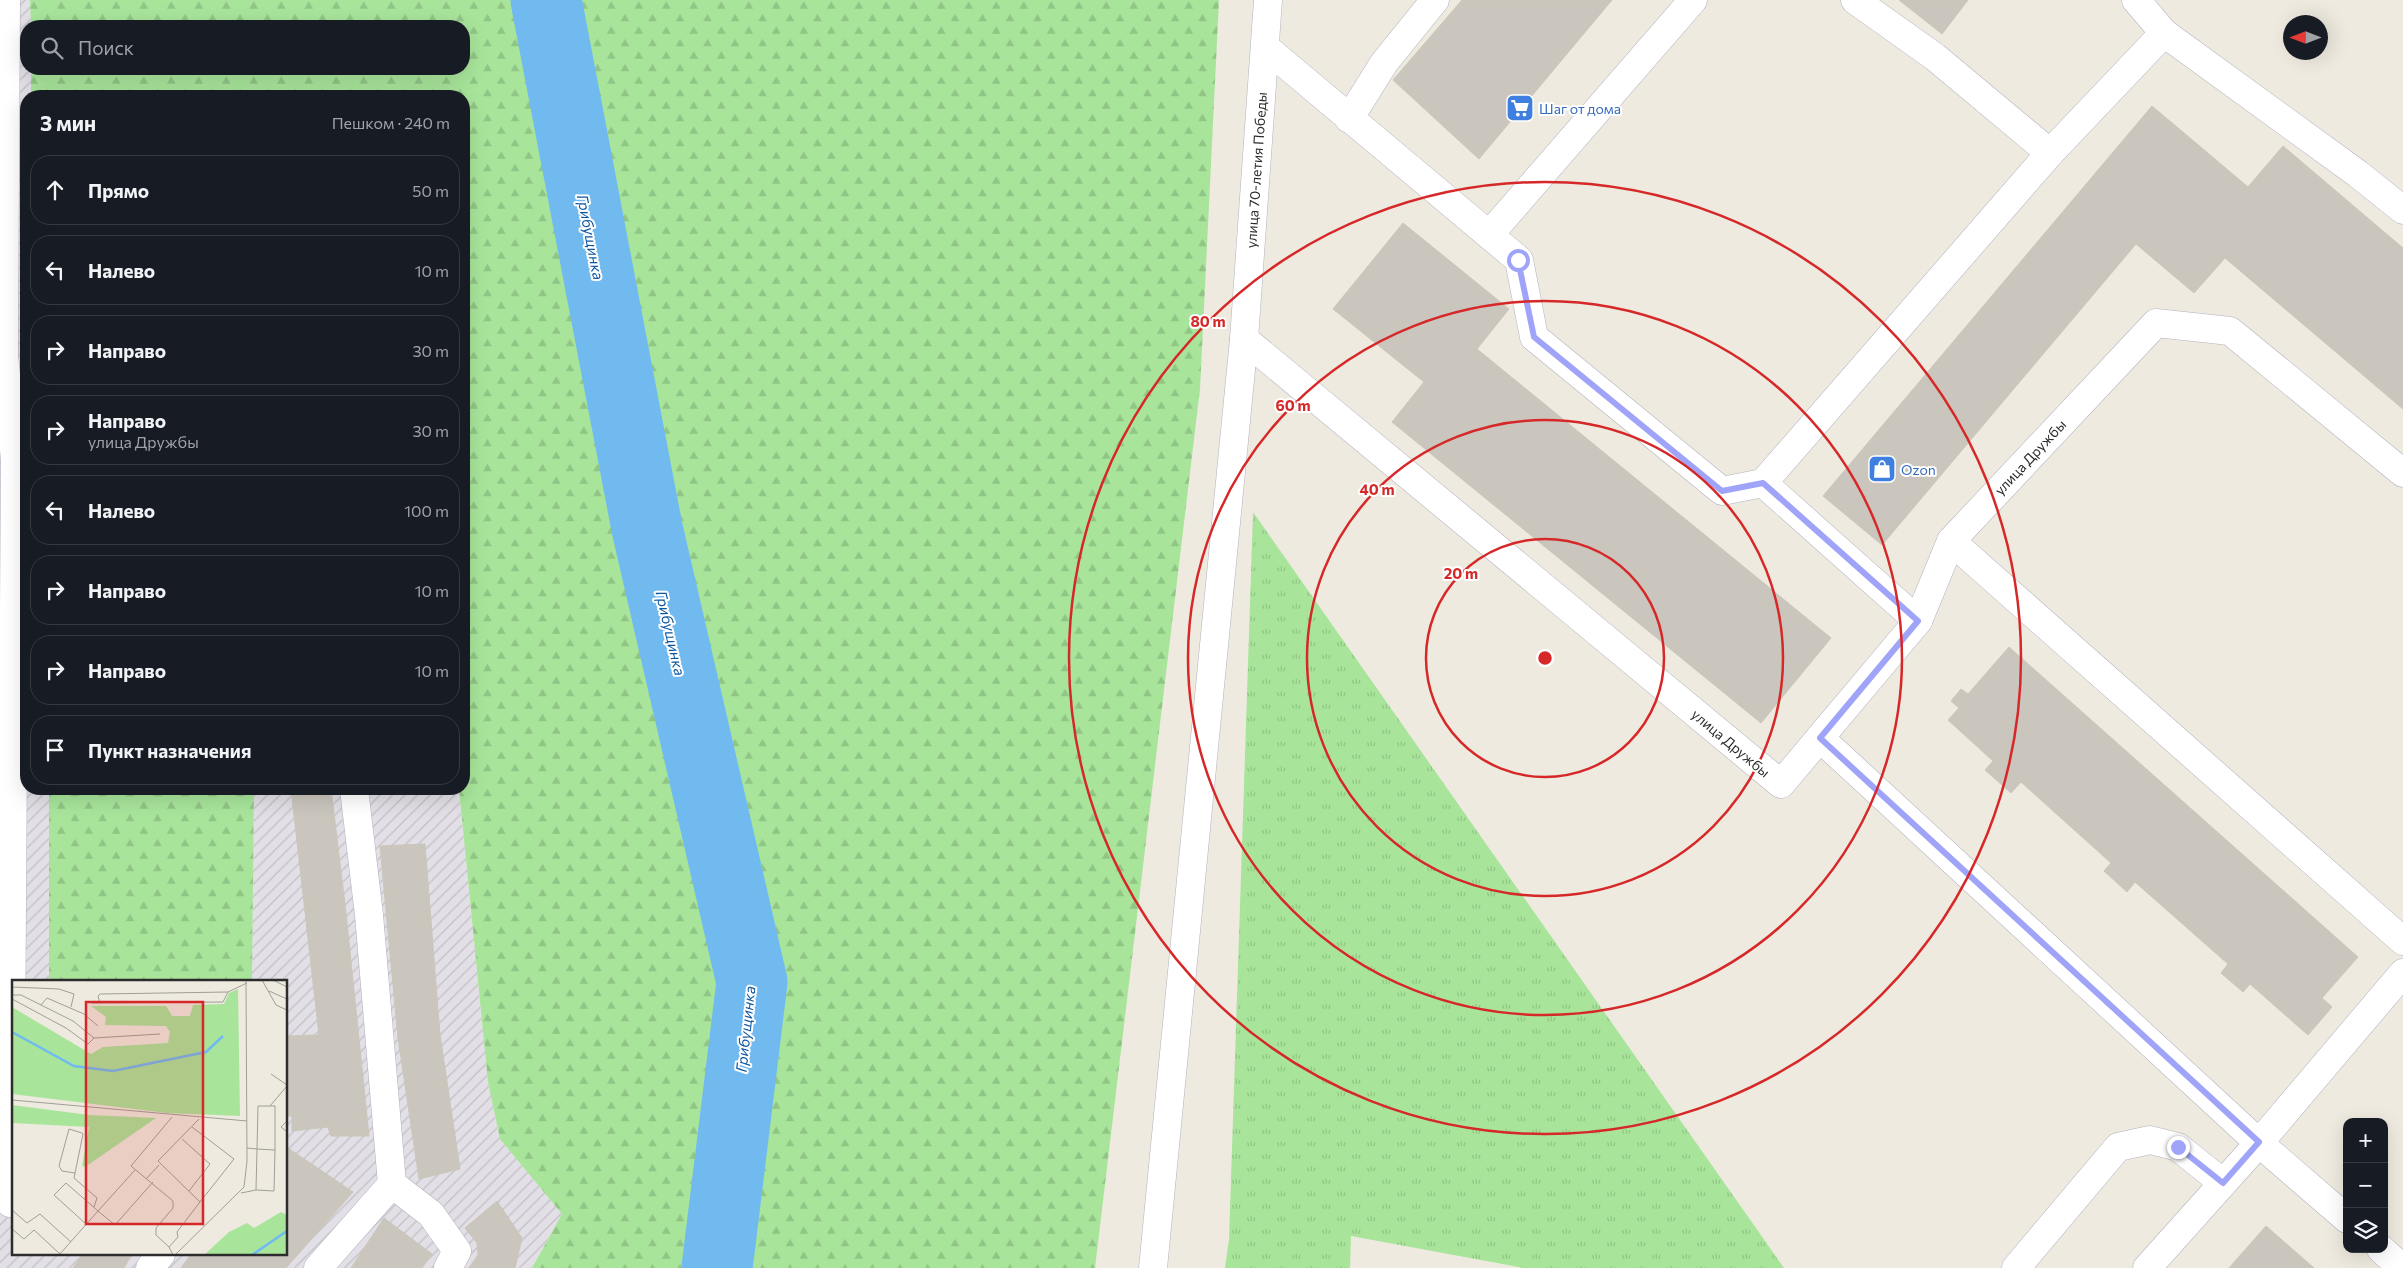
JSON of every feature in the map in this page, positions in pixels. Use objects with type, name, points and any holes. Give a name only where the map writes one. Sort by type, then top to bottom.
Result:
[{"type":"street","points":[[6,0],[4,355],[14,459],[5,1125],[10,1203]]},
{"type":"street","name":"улица 70-летия Победы","points":[[1153,1268],[1244,339],[1268,0]]},
{"type":"street","points":[[1349,119],[1384,63],[1435,0]]},
{"type":"street","points":[[1489,236],[1693,0]]},
{"type":"street","points":[[1855,0],[1935,57],[2050,153]]},
{"type":"street","points":[[2136,0],[2164,33],[2358,174],[2403,210]]},
{"type":"street","points":[[1265,47],[1518,260],[1534,337],[1722,491],[1763,483],[2050,153],[2164,33]]},
{"type":"street","name":"улица Дружбы","points":[[1244,339],[1780,784],[1918,621],[1951,541],[2156,323],[2230,331],[2403,473]]},
{"type":"street","points":[[1763,483],[1918,621]]},
{"type":"street","points":[[1951,541],[2403,941]]},
{"type":"street","points":[[1820,738],[2259,1142],[2343,1216]]},
{"type":"street","points":[[318,1268],[392,1184],[368,915],[355,795]]},
{"type":"street","points":[[2147,1268],[2259,1142],[2403,973]]},
{"type":"street","points":[[2016,1268],[2118,1147],[2150,1140],[2178,1147],[2223,1183]]},
{"type":"street","points":[[392,1184],[431,1214],[457,1251],[448,1268]]},
{"type":"street","points":[[2385,1253],[2402,1268]]},
{"type":"street","points":[[150,1268],[160,1256]]},
{"type":"shaded area","points":[[0,0],[30,0],[31,20],[20,20],[20,75],[31,75],[31,90],[20,90],[20,795],[49,795],[49,980],[12,980],[12,1256],[288,1256],[288,980],[252,980],[254,795],[460,795],[488,1082],[500,1139],[562,1214],[532,1268],[0,1268]]},
{"type":"green space","points":[[30,0],[1219,0],[1200,389],[1095,1268],[532,1268],[562,1214],[500,1139],[488,1082],[460,795],[470,795],[470,90],[31,90],[31,75],[470,75],[470,20],[31,20]]},
{"type":"green space","points":[[1253,512],[1784,1268],[1524,1268],[1351,1236],[1350,1268],[1225,1268],[1229,1239]]},
{"type":"green space","points":[[49,795],[254,795],[252,980],[49,980]]},
{"type":"building","points":[[1462,0],[1612,0],[1479,159],[1393,80]]},
{"type":"building","points":[[1899,0],[1968,0],[1942,34]]},
{"type":"building","points":[[2152,106],[2248,187],[2283,146],[2403,248],[2403,409],[2225,258],[2194,293],[2136,244],[1882,545],[1823,496]]},
{"type":"building","points":[[1403,223],[1509,309],[1477,349],[1831,638],[1761,723],[1392,422],[1424,382],[1333,309]]},
{"type":"building","points":[[2009,647],[2358,957],[2322,998],[2332,1007],[2308,1035],[2250,984],[2243,992],[2221,973],[2228,964],[2135,882],[2127,892],[2104,871],[2111,863],[2021,782],[2011,793],[1985,770],[1993,761],[1948,720],[1959,708],[1951,701],[1961,689],[1968,694]]},
{"type":"building","points":[[292,795],[332,795],[369,1136],[331,1136],[328,1127],[292,1131],[292,1116],[288,1116],[288,1036],[319,1035]]},
{"type":"building","points":[[425,844],[440,1035],[460,1169],[419,1179],[398,1038],[380,846]]},
{"type":"building","points":[[288,1148],[353,1192],[286,1268],[181,1268],[190,1256],[288,1256]]},
{"type":"building","points":[[497,1201],[522,1238],[515,1268],[469,1268],[478,1255],[477,1243],[465,1228]]},
{"type":"building","points":[[384,1218],[432,1254],[422,1268],[351,1268]]},
{"type":"building","points":[[2266,1226],[2314,1268],[2229,1268]]},
{"type":"building","points":[[82,1256],[131,1256],[124,1268],[73,1268]]},
{"type":"waterway","name":"Грибущинка","points":[[546,0],[647,528],[752,982],[717,1268]]},
{"type":"place","name":"Шаг от дома","points":[[1520,108]]},
{"type":"place","name":"Ozon","points":[[1882,469]]},
{"type":"route","points":[[1518,260],[1534,337],[1722,491],[1763,483],[1918,621],[1820,738],[2259,1142],[2223,1183],[2178,1147]]}]
